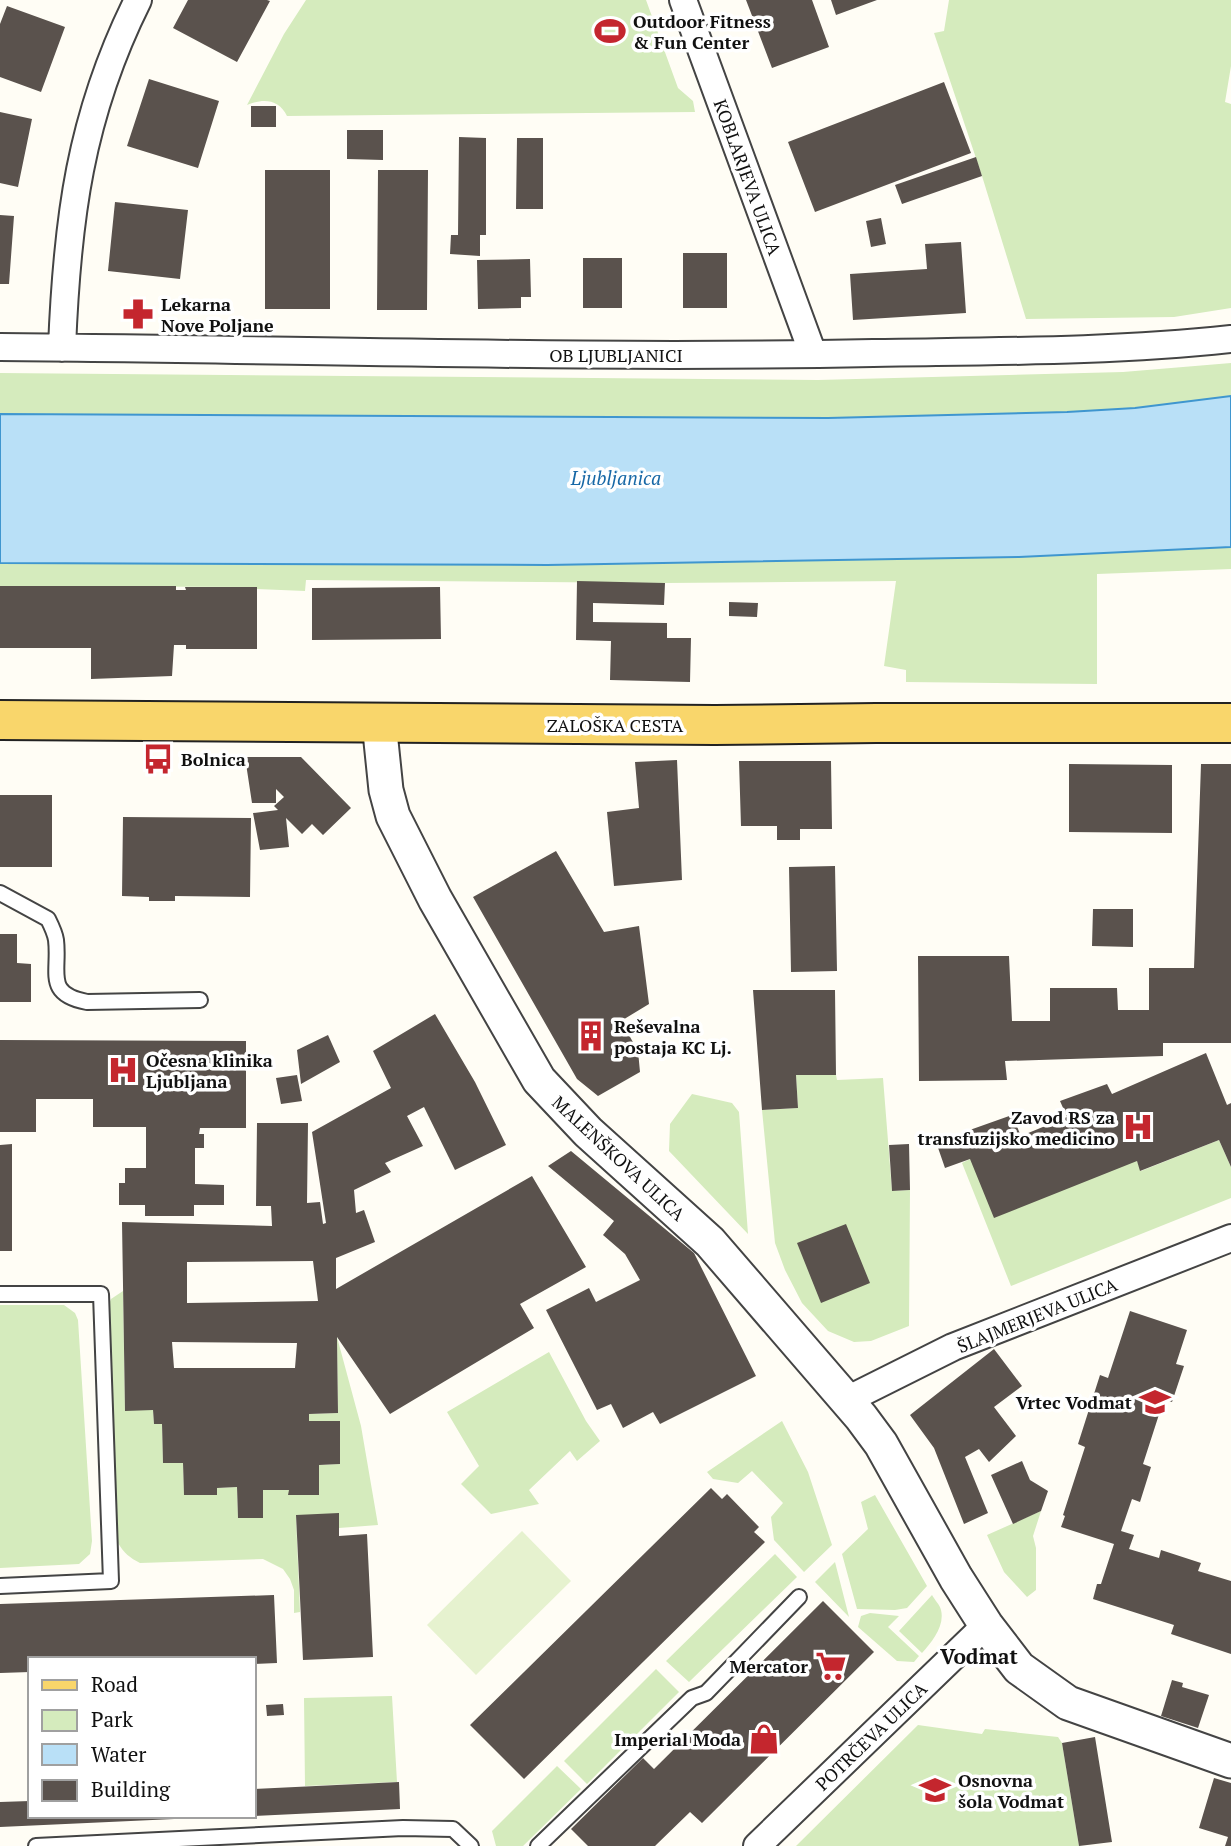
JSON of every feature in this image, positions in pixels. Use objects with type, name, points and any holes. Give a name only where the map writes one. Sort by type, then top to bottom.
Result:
[{"type":"main road","name":"ZALOŠKA CESTA","points":[[0,720],[715,725],[1231,723]]},
{"type":"street","points":[[62,348],[66,252],[80,162],[104,78],[138,0]]},
{"type":"street","name":"KOBLARJEVA ULICA","points":[[683,0],[813,354]]},
{"type":"street","name":"OB LJUBLJANICI","points":[[0,347],[625,355],[813,354],[1169,345],[1231,339]]},
{"type":"street","name":"MALENŠKOVA ULICA","points":[[379,722],[386,790],[393,816],[435,899],[538,1080],[588,1132],[710,1242],[847,1400],[881,1444],[986,1625],[1019,1668],[1068,1703],[1231,1761]]},
{"type":"street","name":"ŠLAJMERJEVA ULICA","points":[[847,1400],[953,1348],[1231,1238]]},
{"type":"street","name":"POTRČEVA ULICA","points":[[757,1846],[986,1625]]},
{"type":"lane","points":[[0,893],[48,919],[56,939],[55,979],[58,987],[75,999],[87,1002],[200,1000]]},
{"type":"lane","points":[[0,1294],[101,1294],[111,1581],[0,1586]]},
{"type":"lane","points":[[538,1846],[691,1698],[706,1693],[799,1597]]},
{"type":"lane","points":[[36,1846],[403,1828],[453,1829],[471,1846]]},
{"type":"green space","points":[[306,0],[646,0],[678,88],[693,101],[695,112],[287,116],[275,103],[259,101],[247,105],[284,34]]},
{"type":"green space","points":[[949,0],[1231,0],[1231,66],[1225,102],[1231,104],[1231,308],[1174,317],[1026,319],[934,33],[944,31]]},
{"type":"green space","points":[[1231,363],[1231,396],[1135,408],[1067,412],[828,418],[0,414],[0,373],[818,380],[1123,372]]},
{"type":"green space","points":[[1231,547],[1231,569],[1097,574],[1097,684],[906,682],[906,670],[884,666],[896,581],[665,583],[306,580],[305,591],[256,587],[0,586],[0,563],[547,565],[1019,557]]},
{"type":"green space","points":[[796,1075],[836,1075],[837,1080],[883,1078],[892,1191],[910,1190],[909,1326],[871,1341],[854,1342],[828,1331],[802,1303],[775,1243],[762,1110],[798,1108]]},
{"type":"green space","points":[[692,1094],[732,1103],[739,1112],[748,1234],[669,1151],[670,1124]]},
{"type":"green space","points":[[1219,1140],[1231,1167],[1231,1198],[1011,1286],[962,1163],[970,1159],[1137,1161],[1141,1171]]},
{"type":"green space","points":[[123,1291],[125,1410],[153,1410],[154,1424],[162,1424],[163,1463],[183,1463],[184,1495],[216,1495],[217,1488],[237,1487],[238,1518],[263,1518],[263,1490],[289,1490],[289,1495],[319,1495],[319,1465],[340,1464],[339,1421],[309,1421],[309,1414],[338,1413],[337,1337],[361,1426],[378,1525],[339,1528],[339,1514],[296,1516],[300,1612],[294,1613],[294,1590],[290,1579],[283,1569],[263,1559],[140,1563],[128,1555],[118,1543],[105,1313],[111,1299]]},
{"type":"green space","points":[[0,1305],[64,1305],[75,1313],[78,1320],[92,1541],[90,1554],[79,1564],[0,1568]]},
{"type":"green space","points":[[549,1352],[586,1421],[600,1441],[577,1461],[570,1451],[529,1490],[539,1504],[491,1514],[461,1484],[479,1466],[447,1412]]},
{"type":"green space","points":[[782,1421],[808,1472],[832,1545],[804,1572],[774,1540],[771,1517],[783,1503],[752,1471],[738,1483],[713,1479],[707,1472]]},
{"type":"green space","points":[[875,1495],[927,1586],[907,1608],[857,1609],[842,1554],[868,1529],[861,1502]]},
{"type":"green space","points":[[1041,1511],[1033,1536],[1036,1548],[1036,1590],[1027,1597],[1004,1572],[987,1535]]},
{"type":"green space","points":[[522,1531],[571,1581],[476,1675],[427,1625]]},
{"type":"green space","points":[[775,1554],[797,1577],[689,1682],[666,1661]]},
{"type":"green space","points":[[835,1562],[849,1617],[815,1582]]},
{"type":"green space","points":[[932,1595],[940,1608],[941,1622],[922,1653],[899,1631]]},
{"type":"green space","points":[[870,1613],[899,1616],[888,1627],[919,1656],[914,1662],[897,1661],[858,1627],[861,1616]]},
{"type":"green space","points":[[656,1669],[679,1692],[587,1784],[564,1761]]},
{"type":"green space","points":[[392,1696],[397,1782],[305,1786],[304,1698]]},
{"type":"green space","name":"Osnovna šola Vodmat","points":[[918,1725],[982,1734],[985,1729],[1058,1737],[1062,1743],[1079,1846],[796,1846]]},
{"type":"green space","points":[[557,1766],[581,1789],[523,1846],[496,1846],[492,1831]]},
{"type":"water","name":"Ljubljanica","points":[[1231,396],[1231,547],[1019,557],[547,565],[0,563],[0,414],[828,418],[1067,412],[1135,408]]},
{"type":"building","points":[[188,0],[270,1],[237,62],[173,28]]},
{"type":"building","points":[[746,0],[812,0],[829,47],[772,68]]},
{"type":"building","points":[[831,0],[877,0],[836,15]]},
{"type":"building","points":[[7,6],[65,27],[41,92],[0,77],[0,24]]},
{"type":"building","points":[[149,79],[219,101],[198,168],[127,146]]},
{"type":"building","points":[[944,82],[971,153],[815,212],[788,142]]},
{"type":"building","points":[[251,106],[276,106],[276,127],[251,127]]},
{"type":"building","points":[[0,112],[32,119],[18,187],[0,183]]},
{"type":"building","points":[[347,130],[383,130],[383,160],[347,159]]},
{"type":"building","points":[[459,137],[486,138],[486,235],[480,235],[480,256],[450,254],[451,235],[458,235]]},
{"type":"building","points":[[517,138],[543,138],[543,209],[516,209]]},
{"type":"building","points":[[976,157],[982,176],[902,204],[895,185]]},
{"type":"building","points":[[265,170],[330,170],[330,309],[265,309]]},
{"type":"building","points":[[378,170],[428,170],[427,310],[377,310]]},
{"type":"building","points":[[115,202],[188,210],[180,279],[108,271]]},
{"type":"building","points":[[0,215],[14,216],[9,284],[0,284]]},
{"type":"building","points":[[881,218],[886,244],[871,247],[866,221]]},
{"type":"building","points":[[961,242],[966,313],[853,320],[850,274],[927,269],[925,244]]},
{"type":"building","points":[[683,253],[727,253],[727,308],[683,308]]},
{"type":"building","points":[[583,258],[622,258],[622,308],[583,308]]},
{"type":"building","points":[[530,259],[531,297],[521,297],[521,308],[478,309],[477,260]]},
{"type":"building","points":[[577,581],[665,583],[664,605],[593,603],[593,622],[667,623],[667,638],[691,638],[690,682],[610,680],[611,641],[576,640]]},
{"type":"building","points":[[0,586],[176,586],[176,590],[186,590],[185,587],[257,587],[257,649],[186,649],[186,645],[174,645],[172,676],[91,679],[91,648],[0,648]]},
{"type":"building","points":[[440,587],[441,639],[312,640],[312,588]]},
{"type":"building","points":[[729,602],[758,603],[757,617],[729,616]]},
{"type":"building","points":[[245,757],[301,757],[351,808],[323,835],[312,824],[302,834],[286,818],[289,847],[260,850],[253,813],[278,810],[274,806],[284,797],[276,789],[276,803],[252,803]]},
{"type":"building","points":[[677,760],[682,880],[614,886],[607,812],[639,808],[635,762]]},
{"type":"building","points":[[739,761],[831,761],[832,829],[800,829],[800,840],[777,840],[777,826],[741,826]]},
{"type":"building","points":[[1069,764],[1172,765],[1172,833],[1069,832]]},
{"type":"building","points":[[1201,764],[1231,764],[1231,1043],[1163,1043],[1163,1056],[1005,1061],[1007,1080],[919,1081],[918,956],[1009,956],[1012,1021],[1050,1021],[1050,988],[1117,988],[1118,1010],[1149,1010],[1149,968],[1194,968]]},
{"type":"building","points":[[0,795],[52,795],[52,867],[0,867]]},
{"type":"building","points":[[123,817],[251,818],[250,897],[175,896],[175,901],[149,901],[149,897],[122,896]]},
{"type":"building","points":[[556,851],[604,932],[639,926],[649,1004],[621,1021],[638,1051],[640,1072],[598,1096],[577,1079],[473,897]]},
{"type":"building","points":[[835,866],[837,971],[791,972],[789,867]]},
{"type":"building","points":[[1093,909],[1133,909],[1133,947],[1092,946]]},
{"type":"building","points":[[0,934],[17,934],[17,963],[31,964],[31,1002],[0,1002]]},
{"type":"building","points":[[753,990],[835,990],[836,1075],[796,1075],[798,1108],[762,1110]]},
{"type":"building","points":[[435,1014],[475,1082],[506,1145],[455,1170],[424,1107],[407,1116],[423,1146],[385,1163],[391,1172],[354,1190],[356,1213],[364,1210],[375,1242],[336,1258],[336,1289],[532,1176],[586,1267],[520,1304],[534,1328],[390,1414],[337,1337],[338,1413],[309,1414],[309,1421],[340,1421],[340,1464],[319,1465],[319,1495],[288,1495],[289,1490],[263,1490],[263,1518],[238,1518],[237,1487],[217,1488],[217,1495],[184,1495],[183,1463],[163,1463],[162,1424],[154,1424],[153,1410],[125,1411],[122,1222],[272,1226],[271,1206],[256,1206],[257,1123],[308,1123],[307,1203],[320,1202],[323,1224],[326,1223],[312,1132],[391,1088],[373,1051]],"holes":[[[313,1261],[318,1301],[187,1303],[187,1262]],[[172,1342],[297,1343],[295,1368],[174,1368]]]},
{"type":"building","points":[[328,1035],[340,1062],[301,1084],[297,1050]]},
{"type":"building","name":"Očesna klinika Ljubljana","points":[[0,1040],[246,1041],[246,1128],[200,1128],[199,1134],[204,1134],[204,1148],[195,1148],[195,1184],[224,1185],[224,1205],[194,1205],[194,1216],[145,1216],[145,1205],[119,1205],[119,1183],[125,1183],[125,1168],[146,1168],[146,1127],[93,1127],[93,1099],[36,1099],[36,1132],[0,1132]]},
{"type":"building","name":"Zavod RS za transfuzijsko medicino","points":[[1206,1053],[1227,1105],[1231,1103],[1231,1167],[1219,1140],[1140,1171],[1137,1161],[994,1218],[970,1159],[945,1168],[936,1142],[1012,1115],[1021,1136],[1067,1117],[1060,1101],[1107,1084],[1112,1094]]},
{"type":"building","points":[[297,1075],[302,1101],[281,1104],[276,1078]]},
{"type":"building","points":[[12,1144],[12,1251],[0,1251],[0,1145]]},
{"type":"building","points":[[909,1144],[910,1190],[892,1191],[889,1145]]},
{"type":"building","points":[[571,1151],[694,1253],[756,1376],[660,1424],[653,1412],[623,1428],[611,1404],[597,1410],[546,1310],[589,1288],[596,1302],[640,1280],[625,1254],[603,1235],[614,1221],[548,1166]]},
{"type":"building","points":[[846,1224],[870,1283],[821,1303],[797,1243]]},
{"type":"building","points":[[1130,1311],[1187,1330],[1176,1364],[1184,1366],[1172,1402],[1164,1399],[1143,1464],[1151,1467],[1140,1502],[1132,1499],[1121,1531],[1134,1535],[1129,1549],[1159,1558],[1161,1550],[1201,1563],[1198,1571],[1231,1581],[1231,1654],[1171,1634],[1174,1625],[1093,1599],[1097,1584],[1101,1584],[1114,1544],[1061,1527],[1085,1447],[1078,1444],[1100,1375],[1108,1378]]},
{"type":"building","points":[[994,1349],[1022,1386],[994,1407],[1016,1436],[989,1462],[979,1449],[965,1457],[988,1513],[964,1524],[934,1448],[910,1415]]},
{"type":"building","points":[[1022,1461],[1030,1480],[1048,1491],[1041,1511],[1013,1524],[991,1475]]},
{"type":"building","points":[[711,1488],[722,1499],[727,1494],[759,1527],[754,1532],[765,1542],[524,1779],[470,1725]]},
{"type":"building","points":[[339,1513],[339,1536],[367,1534],[373,1657],[303,1660],[296,1515]]},
{"type":"building","points":[[274,1595],[277,1663],[256,1664],[256,1657],[28,1657],[28,1672],[0,1673],[0,1604]]},
{"type":"building","points":[[823,1601],[874,1652],[702,1823],[690,1812],[655,1846],[588,1846],[571,1829],[643,1758],[654,1769]]},
{"type":"building","points":[[1172,1680],[1183,1683],[1182,1687],[1209,1695],[1198,1728],[1161,1716]]},
{"type":"building","points":[[283,1704],[284,1715],[267,1716],[266,1705]]},
{"type":"building","points":[[1095,1737],[1112,1842],[1079,1846],[1062,1743]]},
{"type":"building","points":[[1214,1778],[1231,1783],[1231,1846],[1225,1846],[1228,1837],[1199,1828]]},
{"type":"building","points":[[399,1782],[400,1809],[256,1816],[256,1789]]},
{"type":"building","points":[[28,1801],[28,1818],[196,1818],[0,1827],[0,1802]]},
{"type":"place","name":"Outdoor Fitness & Fun Center","points":[[610,31]]},
{"type":"place","name":"Lekarna Nove Poljane","points":[[138,314]]},
{"type":"place","name":"Bolnica","points":[[158,759]]},
{"type":"place","name":"Reševalna postaja KC Lj.","points":[[591,1036]]},
{"type":"place","name":"Očesna klinika Ljubljana","points":[[123,1070]]},
{"type":"place","name":"Zavod RS za transfuzijsko medicino","points":[[1138,1127]]},
{"type":"place","name":"Vrtec Vodmat","points":[[1155,1402]]},
{"type":"place","name":"Mercator","points":[[831,1666]]},
{"type":"place","name":"Imperial Moda","points":[[764,1739]]},
{"type":"place","name":"Osnovna šola Vodmat","points":[[935,1790]]},
{"type":"district","name":"Vodmat","points":[[979,1656]]}]
